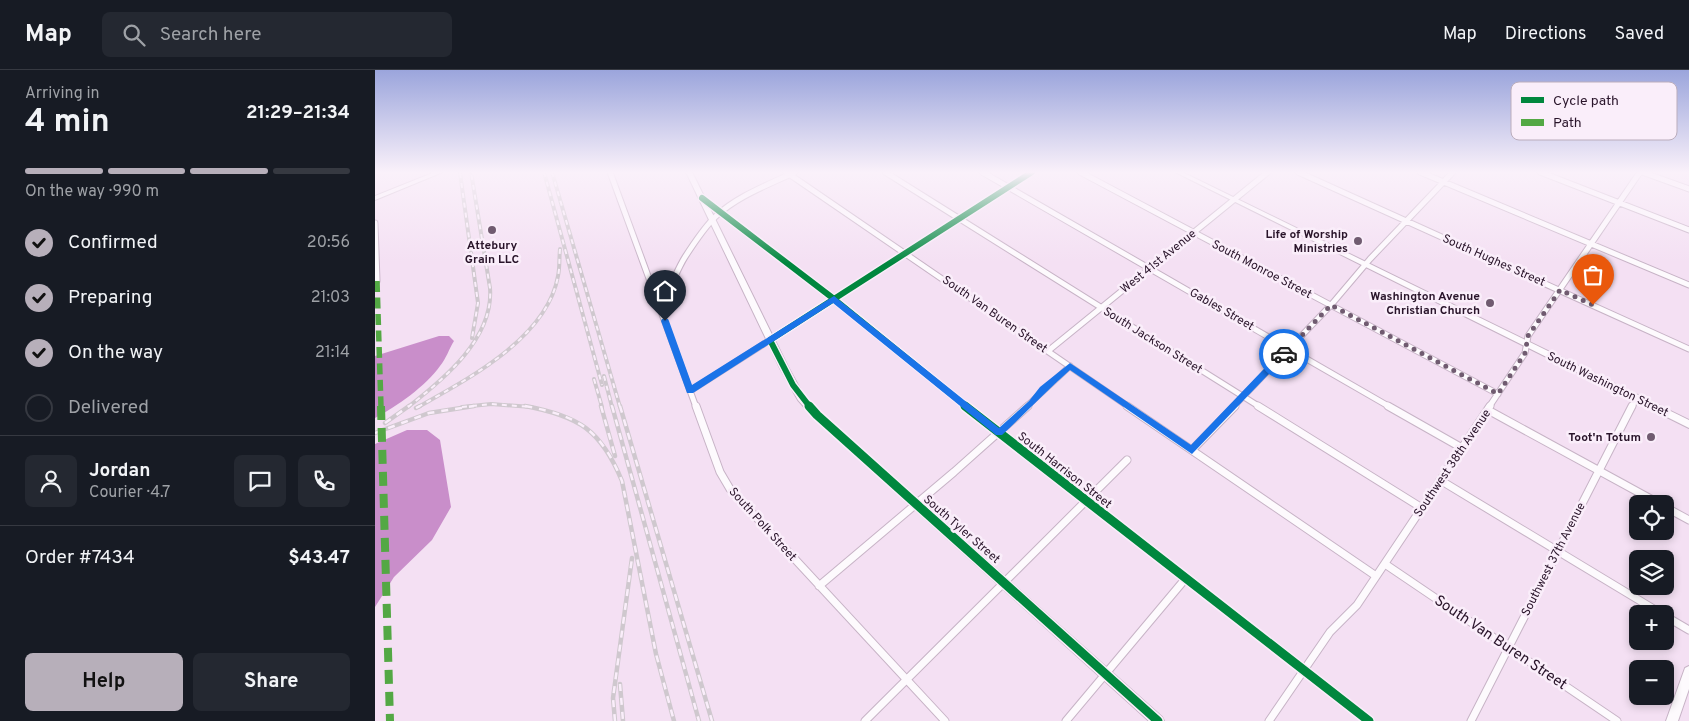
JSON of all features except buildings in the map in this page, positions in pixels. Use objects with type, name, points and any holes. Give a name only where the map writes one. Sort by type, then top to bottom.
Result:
[{"type":"main road","name":"South Tyler Street","points":[[704,202],[770,340],[801,398],[817,415],[1158,721]]},
{"type":"main road","name":"South Washington Street","points":[[1240,202],[1689,424]]},
{"type":"main road","points":[[1672,721],[1689,672]]},
{"type":"street","name":"South Polk Street","points":[[621,202],[690,391],[721,472],[730,488],[747,509],[945,721]]},
{"type":"street","name":"South Harrison Street","points":[[708,202],[834,299],[999,433],[1369,721]]},
{"type":"street","points":[[659,304],[664,300],[677,269],[713,219],[738,202]]},
{"type":"street","name":"South Van Buren Street","points":[[834,202],[1376,576]]},
{"type":"street","name":"South Jackson Street","points":[[934,202],[1422,508]]},
{"type":"street","points":[[690,391],[984,202]]},
{"type":"street","name":"Gables Street","points":[[1036,202],[1462,448]]},
{"type":"street","name":"South Monroe Street","points":[[1137,202],[1498,394]]},
{"type":"street","name":"West 41st Avenue","points":[[1048,351],[1229,202]]},
{"type":"street","name":"South Hughes Street","points":[[1367,202],[1689,349]]},
{"type":"street","points":[[1192,450],[1331,305],[1423,202]]},
{"type":"street","points":[[1493,202],[1689,285]]},
{"type":"street","name":"Southwest 38th Avenue","points":[[1269,721],[1330,632],[1354,609],[1385,564],[1525,353],[1528,336],[1619,202]]},
{"type":"street","points":[[1620,202],[1689,230]]},
{"type":"street","points":[[375,223],[377,281]]},
{"type":"street","points":[[819,586],[999,433],[1032,403],[1043,389],[1070,366]]},
{"type":"street","name":"Southwest 37th Avenue","points":[[1471,721],[1636,398]]},
{"type":"street","points":[[1488,410],[1643,495]]},
{"type":"street","points":[[865,721],[1127,460]]},
{"type":"street","points":[[1440,480],[1647,605]]},
{"type":"street","points":[[1674,511],[1689,520]]},
{"type":"street","name":"South Van Buren Street","points":[[1385,564],[1617,721]]},
{"type":"street","points":[[1066,721],[1186,578]]},
{"type":"street","points":[[1674,621],[1689,630]]},
{"type":"shaded area","points":[[439,336],[449,336],[454,341],[434,374],[410,395],[375,418],[375,356]]},
{"type":"shaded area","points":[[407,430],[427,430],[440,440],[451,507],[432,540],[394,577],[375,607],[375,444]]},
{"type":"railway","points":[[464,202],[478,303],[472,338]]},
{"type":"railway","points":[[408,407],[437,384],[464,356],[484,324],[489,306],[490,288],[476,202]]},
{"type":"railway","points":[[552,202],[602,385]]},
{"type":"railway","points":[[561,202],[620,407]]},
{"type":"railway","points":[[418,407],[481,370],[503,354],[539,319],[551,298],[558,276],[560,249]]},
{"type":"railway","points":[[604,376],[612,407]]},
{"type":"railway","points":[[594,379],[602,407]]},
{"type":"railway","points":[[462,407],[491,404],[529,407]]},
{"type":"railway","points":[[385,423],[409,406]]},
{"type":"railway","points":[[375,433],[429,413],[474,406]]},
{"type":"railway","points":[[601,406],[615,456]]},
{"type":"railway","points":[[612,406],[699,721]]},
{"type":"railway","points":[[620,406],[712,721]]},
{"type":"railway","points":[[529,407],[560,415],[586,428],[606,449],[622,481],[656,654],[674,721]]},
{"type":"railway","points":[[615,721],[613,698],[632,558]]},
{"type":"railway","points":[[620,684],[623,721]]},
{"type":"marked path","points":[[377,281],[390,721]]},
{"type":"cycle path","points":[[708,202],[834,299],[999,433],[1369,721]]},
{"type":"cycle path","points":[[985,202],[770,340],[793,385],[817,415],[1158,721]]},
{"type":"way so far","points":[[1284,354],[1331,305],[1498,394],[1525,353],[1528,336],[1560,290],[1593,305]]},
{"type":"place","name":"Attebury Grain LLC","points":[[492,230]]},
{"type":"place","name":"Life of Worship Ministries","points":[[1358,241]]},
{"type":"place","name":"Washington Avenue Christian Church","points":[[1490,303]]},
{"type":"place","name":"Toot'n Totum","points":[[1651,437]]},
{"type":"route","points":[[665,321],[690,391],[834,299],[999,433],[1032,403],[1043,389],[1070,366],[1192,450],[1284,354]]}]
